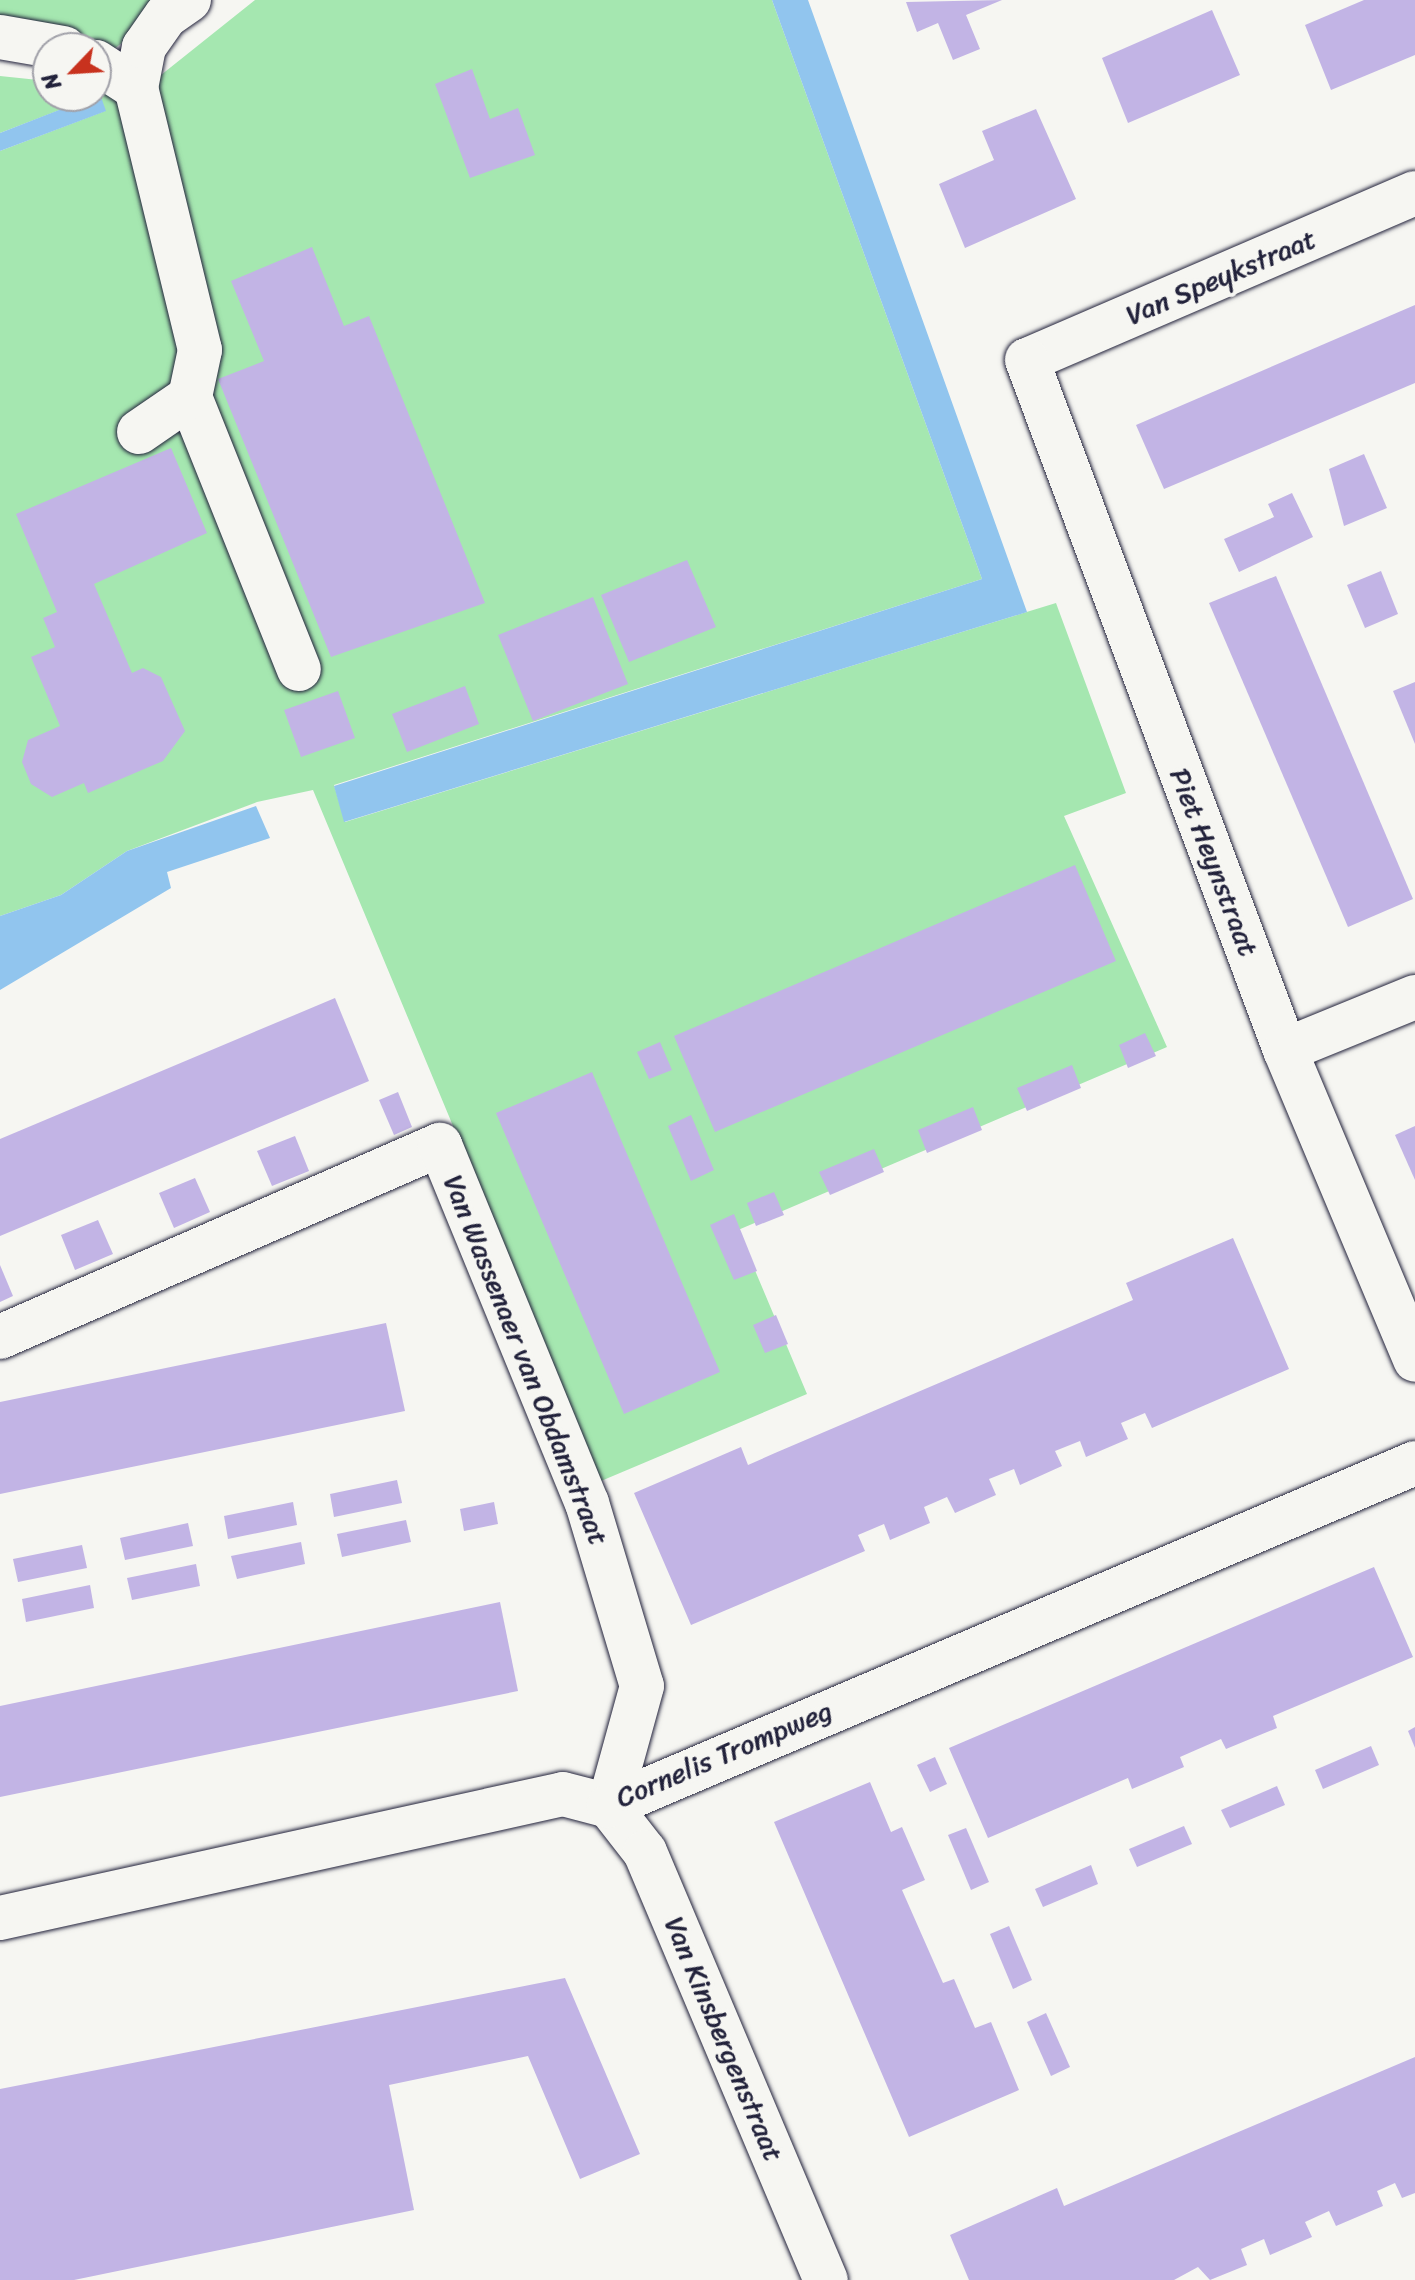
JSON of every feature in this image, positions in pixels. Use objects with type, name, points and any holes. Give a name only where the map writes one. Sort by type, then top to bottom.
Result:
[{"type":"street","points":[[189,0],[166,16],[144,47],[136,88],[196,318],[200,350],[190,397],[299,669]]},
{"type":"street","points":[[0,37],[32,42]]},
{"type":"street","points":[[112,72],[136,88]]},
{"type":"street","name":"Van Speykstraat","points":[[1027,360],[1415,193]]},
{"type":"street","name":"Piet Heynstraat","points":[[1027,360],[1285,1050],[1415,1360]]},
{"type":"street","points":[[139,432],[190,397]]},
{"type":"street","points":[[1285,1050],[1415,997]]},
{"type":"street","name":"Van Wassenaer van Obdamstraat","points":[[0,1337],[440,1145],[587,1503],[642,1686],[609,1806]]},
{"type":"street","name":"Cornelis Trompweg","points":[[0,1918],[563,1794],[609,1806],[1415,1463]]},
{"type":"street","name":"Van Kinsbergenstraat","points":[[609,1806],[645,1852],[826,2280]]},
{"type":"green space","points":[[0,0],[178,0],[114,49],[112,32],[32,32],[32,40],[0,37]]},
{"type":"green space","points":[[255,0],[772,0],[982,579],[334,785],[345,822],[1056,603],[1126,793],[1064,816],[1167,1047],[738,1230],[807,1394],[601,1481],[313,790],[257,802],[127,851],[61,895],[0,916],[0,151],[102,112],[112,112],[112,83],[156,79]]},
{"type":"green space","points":[[0,76],[32,79],[32,112],[54,112],[0,133]]},
{"type":"water","points":[[772,0],[808,0],[1027,612],[344,822],[334,786],[982,579]]},
{"type":"water","points":[[54,112],[103,112],[0,151],[0,133]]},
{"type":"water","points":[[256,806],[270,838],[167,872],[171,888],[0,990],[0,916],[61,895],[127,851]]},
{"type":"building","points":[[1002,0],[966,15],[980,49],[953,60],[938,23],[917,32],[906,2]]},
{"type":"building","points":[[1364,0],[1415,0],[1415,55],[1331,90],[1305,25]]},
{"type":"building","points":[[1212,10],[1240,75],[1128,123],[1102,58]]},
{"type":"building","points":[[472,69],[490,119],[518,108],[535,155],[470,178],[435,84]]},
{"type":"building","points":[[1036,109],[1076,199],[965,248],[939,184],[994,160],[982,131]]},
{"type":"building","points":[[312,247],[344,326],[369,316],[485,603],[331,657],[218,379],[264,361],[231,281]]},
{"type":"building","points":[[1415,305],[1415,383],[1164,489],[1136,425]]},
{"type":"building","points":[[171,448],[207,533],[94,584],[132,673],[143,668],[161,677],[185,731],[163,761],[88,793],[84,783],[52,797],[31,784],[22,762],[28,740],[60,726],[31,657],[55,647],[43,618],[57,612],[16,514]]},
{"type":"building","points":[[1364,454],[1387,508],[1344,526],[1329,469]]},
{"type":"building","points":[[1292,493],[1313,537],[1239,572],[1224,539],[1274,517],[1268,504]]},
{"type":"building","points":[[687,560],[716,627],[629,662],[601,595]]},
{"type":"building","points":[[1381,571],[1398,614],[1365,628],[1347,585]]},
{"type":"building","points":[[1276,576],[1413,899],[1348,927],[1209,603]]},
{"type":"building","points":[[593,597],[628,684],[533,721],[498,635]]},
{"type":"building","points":[[1415,682],[1415,744],[1393,691]]},
{"type":"building","points":[[465,686],[479,724],[407,752],[392,714]]},
{"type":"building","points":[[338,691],[355,738],[301,757],[284,710]]},
{"type":"building","points":[[1075,865],[1116,961],[715,1132],[674,1036]]},
{"type":"building","points":[[335,998],[369,1081],[0,1236],[0,1139]]},
{"type":"building","points":[[1145,1033],[1156,1056],[1128,1068],[1119,1045]]},
{"type":"building","points":[[660,1042],[672,1070],[649,1079],[637,1052]]},
{"type":"building","points":[[1072,1065],[1081,1088],[1027,1111],[1017,1088]]},
{"type":"building","points":[[592,1072],[720,1372],[624,1414],[496,1113]]},
{"type":"building","points":[[398,1092],[412,1127],[394,1135],[379,1100]]},
{"type":"building","points":[[973,1107],[982,1130],[927,1153],[918,1130]]},
{"type":"building","points":[[691,1115],[714,1170],[691,1181],[668,1126]]},
{"type":"building","points":[[1415,1126],[1415,1180],[1395,1135]]},
{"type":"building","points":[[295,1136],[309,1171],[272,1186],[257,1151]]},
{"type":"building","points":[[874,1149],[884,1172],[830,1195],[819,1172]]},
{"type":"building","points":[[195,1178],[210,1212],[174,1228],[159,1193]]},
{"type":"building","points":[[774,1192],[784,1215],[756,1226],[747,1203]]},
{"type":"building","points":[[734,1214],[757,1271],[734,1280],[710,1225]]},
{"type":"building","points":[[98,1220],[113,1254],[75,1270],[61,1235]]},
{"type":"building","points":[[1233,1238],[1289,1369],[1152,1428],[1145,1413],[1121,1423],[1128,1439],[1086,1457],[1080,1441],[1055,1451],[1062,1466],[1020,1485],[1014,1469],[989,1479],[996,1495],[955,1513],[947,1497],[924,1507],[930,1523],[890,1540],[884,1524],[858,1535],[865,1551],[691,1625],[634,1493],[741,1447],[748,1465],[1133,1300],[1126,1283]]},
{"type":"building","points":[[0,1265],[13,1296],[0,1302]]},
{"type":"building","points":[[776,1315],[788,1344],[765,1353],[753,1325]]},
{"type":"building","points":[[386,1323],[405,1411],[0,1494],[0,1402]]},
{"type":"building","points":[[397,1480],[402,1503],[334,1517],[330,1494]]},
{"type":"building","points":[[293,1502],[297,1525],[228,1539],[224,1516]]},
{"type":"building","points":[[494,1502],[498,1524],[464,1531],[460,1509]]},
{"type":"building","points":[[406,1520],[411,1542],[342,1557],[337,1534]]},
{"type":"building","points":[[188,1523],[193,1546],[125,1560],[120,1538]]},
{"type":"building","points":[[301,1542],[305,1564],[237,1579],[231,1556]]},
{"type":"building","points":[[82,1545],[87,1568],[18,1582],[13,1559]]},
{"type":"building","points":[[196,1564],[200,1586],[132,1600],[127,1578]]},
{"type":"building","points":[[1374,1567],[1413,1657],[1273,1716],[1277,1728],[1226,1749],[1221,1739],[1180,1757],[1184,1767],[1132,1789],[1128,1778],[988,1838],[949,1748]]},
{"type":"building","points":[[90,1585],[94,1608],[26,1622],[22,1599]]},
{"type":"building","points":[[500,1602],[518,1691],[0,1797],[0,1706]]},
{"type":"building","points":[[1415,1727],[1415,1748],[1408,1731]]},
{"type":"building","points":[[1371,1746],[1379,1765],[1323,1789],[1315,1770]]},
{"type":"building","points":[[935,1757],[947,1784],[930,1792],[917,1765]]},
{"type":"building","points":[[870,1782],[891,1832],[902,1827],[925,1880],[902,1890],[943,1983],[954,1979],[975,2028],[991,2022],[1019,2090],[909,2137],[774,1822]]},
{"type":"building","points":[[1277,1786],[1285,1805],[1230,1828],[1221,1810]]},
{"type":"building","points":[[1184,1826],[1192,1844],[1137,1867],[1129,1849]]},
{"type":"building","points":[[966,1828],[989,1882],[971,1890],[948,1835]]},
{"type":"building","points":[[1091,1865],[1098,1884],[1043,1907],[1035,1889]]},
{"type":"building","points":[[1009,1926],[1032,1980],[1013,1989],[990,1934]]},
{"type":"building","points":[[565,1978],[640,2154],[580,2179],[528,2056],[389,2085],[414,2210],[74,2280],[0,2280],[0,2089]]},
{"type":"building","points":[[1046,2013],[1070,2067],[1051,2076],[1027,2022]]},
{"type":"building","points":[[1415,2057],[1415,2193],[1402,2198],[1395,2183],[1377,2191],[1383,2206],[1336,2226],[1329,2211],[1305,2222],[1312,2237],[1270,2255],[1264,2239],[1241,2249],[1247,2265],[1210,2280],[1198,2267],[1174,2280],[969,2280],[950,2235],[1057,2188],[1064,2206]]}]
